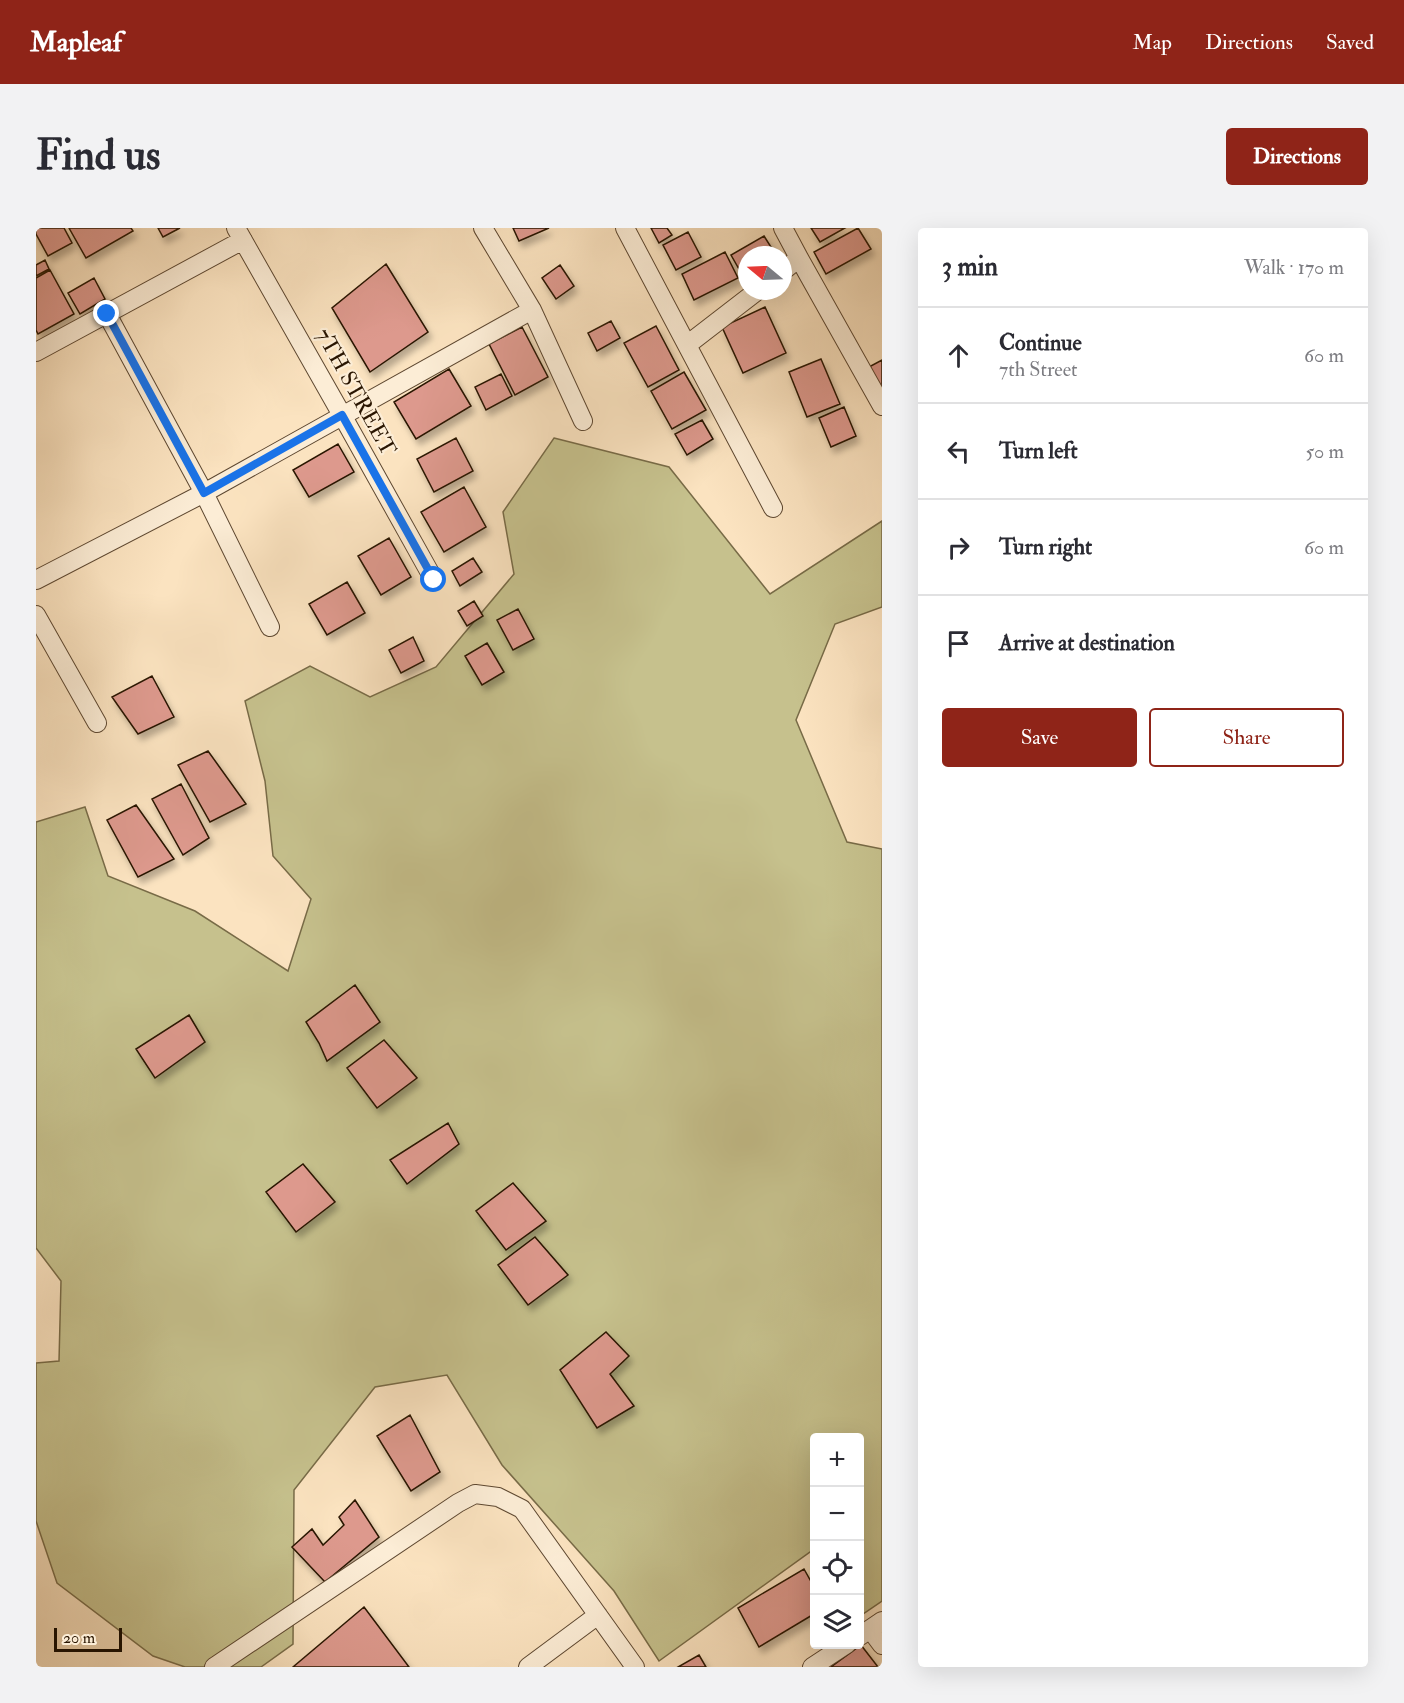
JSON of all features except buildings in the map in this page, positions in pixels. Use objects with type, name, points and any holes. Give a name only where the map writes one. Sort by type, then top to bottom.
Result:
[{"type":"street","points":[[483,228],[532,310],[583,421]]},
{"type":"street","points":[[625,228],[773,508]]},
{"type":"street","points":[[783,228],[882,406]]},
{"type":"street","points":[[36,352],[107,314],[239,234]]},
{"type":"street","name":"7TH STREET","points":[[239,234],[434,580]]},
{"type":"street","points":[[792,264],[799,258]]},
{"type":"street","points":[[687,345],[745,300]]},
{"type":"street","points":[[36,580],[204,493],[532,310]]},
{"type":"street","points":[[107,314],[204,493],[270,627]]},
{"type":"street","points":[[36,615],[97,723]]},
{"type":"street","points":[[214,1667],[458,1503],[475,1494],[498,1497],[522,1509],[635,1667]]},
{"type":"street","points":[[528,1667],[598,1615]]},
{"type":"street","points":[[871,1629],[882,1645]]},
{"type":"street","points":[[812,1667],[839,1649]]},
{"type":"shaded area","points":[[554,438],[669,467],[770,594],[882,521],[882,607],[835,624],[796,720],[847,842],[882,849],[882,1601],[864,1613],[864,1433],[810,1433],[810,1552],[659,1661],[614,1591],[502,1465],[447,1375],[375,1387],[294,1490],[293,1644],[261,1667],[185,1667],[153,1656],[57,1583],[36,1521],[36,1363],[59,1361],[61,1281],[36,1248],[36,822],[85,807],[108,876],[195,911],[288,971],[311,899],[273,856],[265,781],[245,701],[310,666],[370,697],[436,667],[514,574],[503,512]]},
{"type":"route","points":[[107,314],[204,493],[342,415],[434,580]]}]
